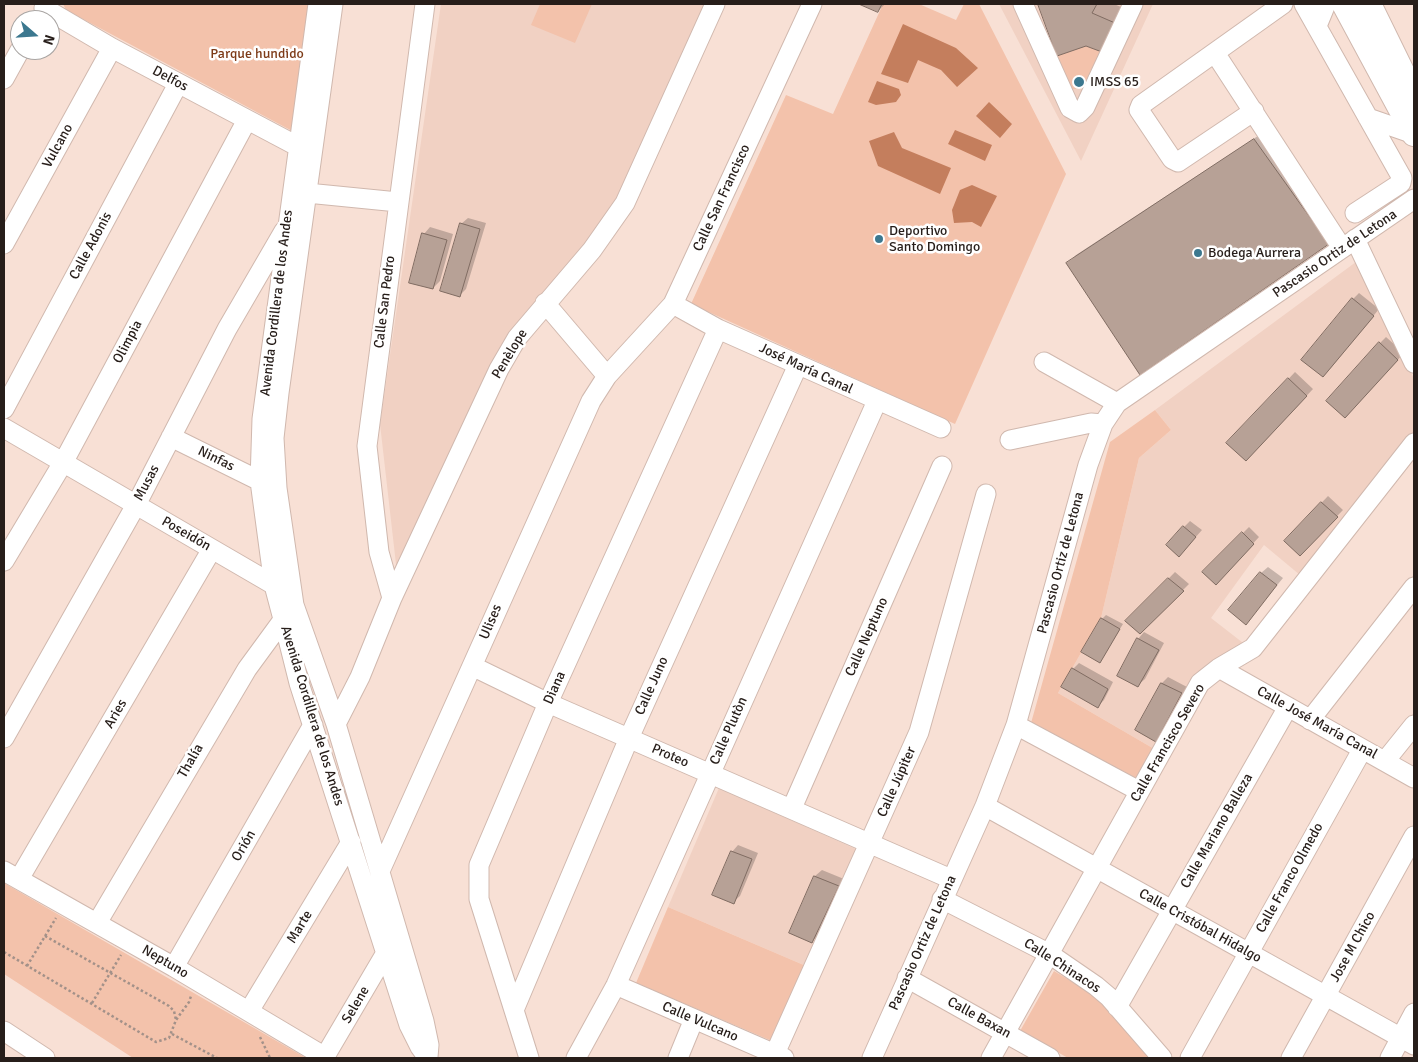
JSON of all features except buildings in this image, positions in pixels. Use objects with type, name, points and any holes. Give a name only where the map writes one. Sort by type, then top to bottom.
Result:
[{"type":"main road","points":[[1344,4],[1414,134]]},
{"type":"main road","points":[[1369,4],[1413,90]]},
{"type":"street","name":"Avenida Cordillera de los Andes","points":[[318,4],[297,146],[262,419],[260,481],[286,600],[299,683],[410,1025],[420,1047],[428,1058]]},
{"type":"street","name":"Avenida Cordillera de los Andes","points":[[333,4],[274,438],[286,600],[336,724],[426,1028],[428,1058]]},
{"type":"street","name":"Calle San Pedro","points":[[392,598],[378,552],[367,446],[425,4]]},
{"type":"street","name":"Penèlope","points":[[336,724],[360,677],[392,598],[499,369],[517,338],[592,250],[625,203],[715,4]]},
{"type":"street","name":"Calle San Francisco","points":[[607,376],[673,304],[812,4]]},
{"type":"street","points":[[1023,4],[1070,108],[1079,113],[1085,107],[1134,4]]},
{"type":"street","points":[[1254,111],[1180,161],[1172,159],[1139,111],[1139,107],[1283,4]]},
{"type":"street","points":[[1304,4],[1402,180],[1401,183],[1354,213]]},
{"type":"street","points":[[1317,26],[1326,4]]},
{"type":"street","name":"Delfos","points":[[60,21],[297,146]]},
{"type":"street","name":"Vulcano","points":[[4,244],[112,48]]},
{"type":"street","points":[[1215,53],[1254,111],[1349,243],[1414,362]]},
{"type":"street","points":[[4,79],[14,60]]},
{"type":"street","name":"Calle Adonis","points":[[4,409],[178,84]]},
{"type":"street","points":[[1368,118],[1414,134]]},
{"type":"street","name":"Olimpia","points":[[4,561],[64,461],[247,120]]},
{"type":"street","points":[[307,193],[398,202]]},
{"type":"street","name":"Pascasio Ortiz de Letona","points":[[872,1058],[985,806],[1016,725],[1088,465],[1103,424],[1117,403],[1414,199]]},
{"type":"street","name":"Musas","points":[[4,738],[136,505],[227,330],[287,226]]},
{"type":"street","points":[[545,303],[607,376]]},
{"type":"street","name":"José María Canal","points":[[673,304],[718,328],[798,366],[941,428]]},
{"type":"street","name":"Diana","points":[[529,1058],[479,899],[479,866],[486,845],[548,703],[718,328]]},
{"type":"street","points":[[1044,362],[1117,403]]},
{"type":"street","name":"Calle Juno","points":[[514,1010],[629,738],[798,366]]},
{"type":"street","name":"Ulises","points":[[380,871],[576,432],[591,401],[607,376]]},
{"type":"street","name":"Calle Plutòn","points":[[576,1058],[616,985],[877,401]]},
{"type":"street","points":[[1010,440],[1091,423],[1103,424]]},
{"type":"street","name":"Poseidón","points":[[4,428],[64,461],[212,549],[286,600]]},
{"type":"street","name":"Ninfas","points":[[171,437],[260,481]]},
{"type":"street","name":"Calle Francisco Severo","points":[[991,1058],[1200,684],[1220,668],[1254,648],[1414,443]]},
{"type":"street","name":"Calle Neptuno","points":[[792,808],[942,466]]},
{"type":"street","name":"Calle Júpiter","points":[[777,1057],[919,732],[986,494]]},
{"type":"street","name":"Aries","points":[[11,875],[212,549]]},
{"type":"street","points":[[1310,720],[1414,587]]},
{"type":"street","name":"Thalía","points":[[97,923],[286,600]]},
{"type":"street","name":"Proteo","points":[[472,666],[548,703],[951,879]]},
{"type":"street","name":"Calle José María Canal","points":[[1220,668],[1414,778]]},
{"type":"street","name":"Calle Mariano Balleza","points":[[1117,1007],[1288,707]]},
{"type":"street","name":"Orión","points":[[174,967],[313,725]]},
{"type":"street","points":[[1016,725],[1139,792]]},
{"type":"street","points":[[1385,761],[1414,725]]},
{"type":"street","name":"Calle Franco Olmedo","points":[[1190,1058],[1362,750]]},
{"type":"street","name":"Calle Cristóbal Hidalgo","points":[[985,806],[1327,995],[1408,1042]]},
{"type":"street","name":"Jose M Chico","points":[[1291,1058],[1414,836]]},
{"type":"street","name":"Marte","points":[[249,1012],[351,842]]},
{"type":"street","name":"Neptuno","points":[[11,875],[174,967],[325,1058]]},
{"type":"street","name":"Calle Chinacos","points":[[942,899],[1048,953],[1096,986],[1162,1058]]},
{"type":"street","name":"Selene","points":[[325,1058],[387,951]]},
{"type":"street","name":"Calle Baxan","points":[[907,978],[1050,1058]]},
{"type":"street","name":"Calle Vulcano","points":[[616,985],[777,1057]]},
{"type":"street","points":[[1390,1058],[1408,1042],[1414,1013]]},
{"type":"street","points":[[678,1058],[694,1019]]},
{"type":"street","points":[[10,1035],[16,1058]]},
{"type":"street","points":[[10,1035],[45,1058]]},
{"type":"path","points":[[27,966],[64,904]]},
{"type":"path","points":[[45,936],[169,1006],[174,1011],[176,1020]]},
{"type":"path","points":[[92,1004],[129,941]]},
{"type":"path","points":[[4,952],[156,1042],[164,1041],[172,1034],[176,1020],[189,1002],[196,980]]},
{"type":"path","points":[[172,1034],[217,1058]]},
{"type":"shaded area","points":[[441,4],[711,4],[616,209],[491,374],[397,573],[380,424]]},
{"type":"shaded area","name":"IMSS 65","points":[[999,4],[1153,4],[1081,161]]},
{"type":"shaded area","points":[[903,24],[956,48],[978,68],[957,87],[941,70],[918,60],[908,83],[881,74]]},
{"type":"shaded area","points":[[877,81],[899,89],[901,95],[896,102],[876,105],[868,102]]},
{"type":"shaded area","points":[[989,102],[1012,124],[1000,138],[976,116]]},
{"type":"shaded area","points":[[955,130],[992,145],[985,161],[948,144]]},
{"type":"shaded area","points":[[894,132],[902,148],[951,168],[940,194],[878,166],[869,141]]},
{"type":"shaded area","points":[[972,185],[997,196],[981,227],[972,222],[954,223],[952,210],[960,190]]},
{"type":"shaded area","points":[[1360,259],[1414,379],[1414,433],[1300,575],[1264,545],[1211,618],[1247,646],[1200,672],[1156,750],[1058,693],[1101,618],[1139,458],[1171,430],[1155,410]]},
{"type":"shaded area","points":[[719,788],[858,850],[806,966],[668,907]]},
{"type":"green space","name":"Parque hundido","points":[[63,4],[315,4],[294,132],[66,10]]},
{"type":"green space","points":[[540,4],[592,4],[575,43],[531,25]]},
{"type":"green space","name":"Deportivo Santo Domingo","points":[[883,4],[919,4],[956,20],[964,4],[979,4],[1066,174],[955,424],[691,304],[786,95],[833,114]]},
{"type":"green space","points":[[1086,46],[1102,52],[1081,89],[1069,89],[1057,56]]},
{"type":"green space","points":[[1155,410],[1171,430],[1139,458],[1101,618],[1058,693],[1156,750],[1140,780],[1031,723],[1110,442]]},
{"type":"green space","points":[[4,883],[306,1058],[133,1058],[4,974]]},
{"type":"green space","points":[[668,907],[806,966],[772,1041],[636,983]]},
{"type":"green space","points":[[1054,971],[1101,999],[1152,1058],[1068,1058],[1020,1031]]},
{"type":"place","name":"IMSS 65","points":[[1079,82]]},
{"type":"place","name":"Deportivo Santo Domingo","points":[[879,239]]},
{"type":"place","name":"Bodega Aurrera","points":[[1198,253]]}]
